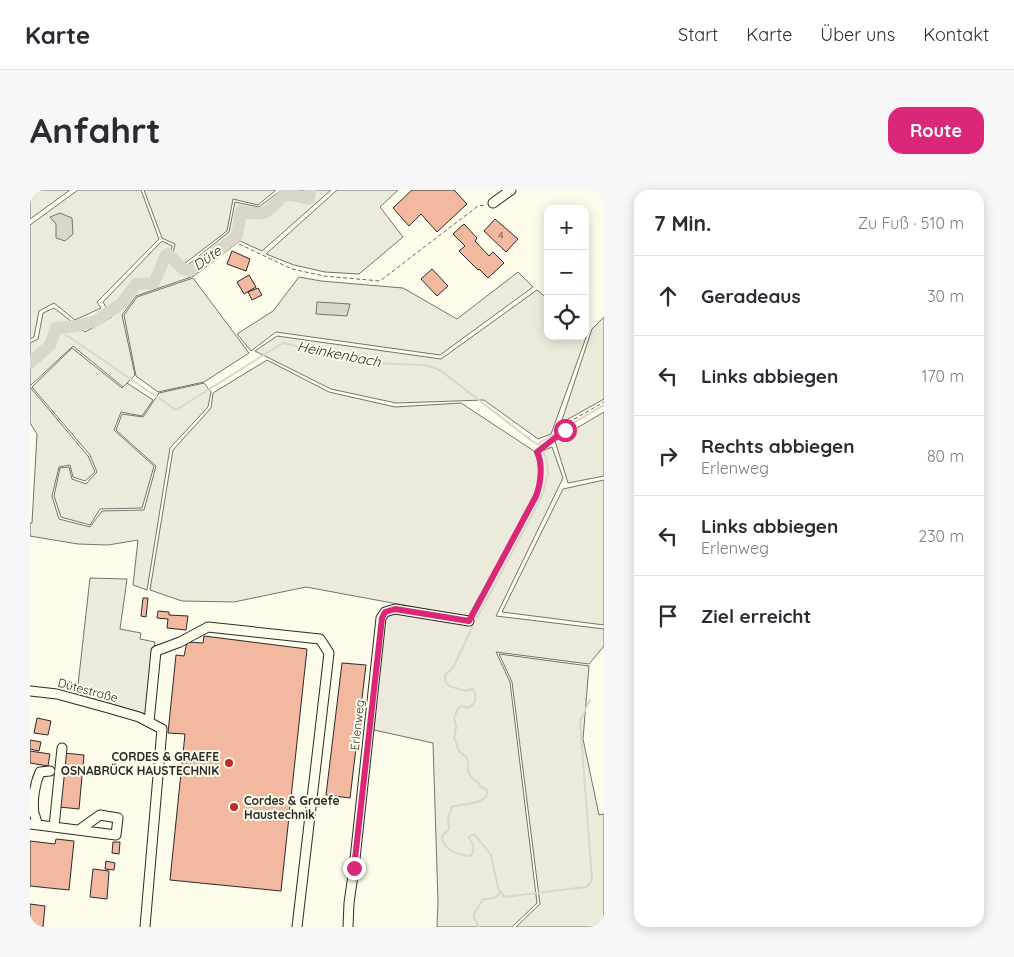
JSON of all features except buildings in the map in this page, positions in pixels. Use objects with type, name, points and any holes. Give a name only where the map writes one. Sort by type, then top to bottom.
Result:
[{"type":"street","points":[[493,203],[511,190]]},
{"type":"street","name":"Erlenweg","points":[[348,927],[349,903],[382,618],[385,612],[395,609],[469,621]]},
{"type":"street","points":[[145,927],[162,729],[148,722],[156,651],[180,642],[208,627],[320,639],[329,653],[297,927]]},
{"type":"street","name":"Dütestraße","points":[[30,691],[57,694],[139,717],[148,722]]},
{"type":"street","points":[[54,827],[62,748]]},
{"type":"street","points":[[50,771],[40,772],[38,777],[34,800],[34,812],[37,820],[34,824],[79,830]]},
{"type":"path","points":[[239,244],[292,269],[324,276],[380,281],[478,206],[493,203]]},
{"type":"path","points":[[469,621],[539,489],[540,458],[538,450],[565,430],[562,426],[564,424],[604,402]]},
{"type":"shaded area","points":[[30,190],[70,190],[30,219]]},
{"type":"shaded area","points":[[78,190],[141,190],[159,239],[97,302],[101,308],[75,320],[54,303],[39,311],[34,337],[30,339],[30,225]]},
{"type":"shaded area","points":[[144,190],[276,190],[258,205],[233,199],[227,231],[184,264],[173,253],[175,244],[162,238]]},
{"type":"shaded area","points":[[281,190],[331,190],[262,251],[240,241],[194,276],[136,296],[122,315],[135,375],[123,387],[73,346],[30,386],[30,343],[38,339],[43,313],[54,308],[85,332],[112,317],[103,302],[162,241],[172,246],[170,261],[180,271],[229,232],[235,202],[259,207]]},
{"type":"shaded area","points":[[337,190],[398,190],[380,207],[403,237],[359,274],[325,272],[294,265],[266,254]]},
{"type":"shaded area","points":[[60,213],[72,218],[73,234],[65,241],[56,238],[56,224],[50,217]]},
{"type":"shaded area","points":[[518,272],[533,287],[440,355],[276,332],[251,351],[237,334],[273,311],[299,277],[321,281],[403,288],[457,319]]},
{"type":"shaded area","points":[[193,278],[249,353],[204,382],[158,392],[136,376],[124,315],[137,297]]},
{"type":"shaded area","points":[[537,290],[544,296],[544,340],[585,340],[551,434],[538,439],[484,400],[396,403],[331,389],[255,351],[277,336],[441,359]]},
{"type":"shaded area","points":[[317,302],[350,304],[347,316],[316,314]]},
{"type":"shaded area","points":[[604,317],[604,399],[561,423],[589,340],[592,329]]},
{"type":"shaded area","points":[[72,348],[122,388],[127,383],[153,400],[142,416],[121,412],[114,430],[154,466],[142,508],[100,509],[90,525],[61,517],[54,496],[60,468],[69,467],[72,479],[86,484],[97,472],[90,455],[32,387]]},
{"type":"shaded area","points":[[267,360],[329,392],[395,407],[461,403],[534,451],[539,474],[534,498],[468,617],[306,587],[234,602],[182,601],[150,590],[173,450],[211,408],[213,393]]},
{"type":"shaded area","points":[[204,383],[211,392],[208,407],[170,448],[147,590],[133,585],[138,540],[108,545],[78,544],[30,536],[37,434],[30,423],[30,387],[88,456],[95,472],[85,481],[73,477],[70,465],[59,467],[52,496],[59,519],[90,527],[102,511],[144,510],[156,466],[116,430],[122,414],[143,417],[159,393]]},
{"type":"shaded area","points":[[604,412],[604,476],[568,483],[555,441]]},
{"type":"shaded area","points":[[552,447],[563,478],[496,616],[604,629],[604,646],[589,664],[496,652],[510,682],[537,903],[512,927],[437,927],[438,902],[433,743],[374,730],[383,618],[389,613],[396,612],[470,624],[538,497],[542,474],[540,452]]},
{"type":"shaded area","points":[[604,480],[604,625],[502,612],[563,489]]},
{"type":"shaded area","points":[[90,578],[127,579],[120,629],[141,633],[140,639],[155,642],[146,714],[77,694]]},
{"type":"shaded area","points":[[499,654],[589,666],[583,739],[599,815],[604,814],[604,927],[516,927],[540,904],[512,682]]},
{"type":"waterway","name":"Düte","points":[[30,363],[50,345],[56,328],[77,326],[95,321],[121,304],[136,284],[154,283],[166,255],[168,254],[183,269],[190,271],[237,236],[241,211],[265,212],[273,207],[283,195],[309,199],[310,190]]},
{"type":"waterway","name":"Heinkenbach","points":[[56,328],[176,410],[283,343],[372,363],[424,365],[441,371],[541,446],[547,461],[548,473],[542,496],[477,618]]},
{"type":"waterway","points":[[539,443],[604,405]]},
{"type":"waterway","name":"Heinkenbach","points":[[473,625],[453,668],[445,675],[445,678],[446,683],[451,686],[464,690],[472,689],[475,692],[473,705],[469,708],[461,706],[454,717],[456,727],[454,738],[458,750],[466,757],[470,775],[481,787],[486,789],[487,794],[481,800],[452,807],[448,818],[449,829],[442,839],[446,847],[453,852],[470,856],[473,845],[469,838],[471,835],[475,835],[491,855],[500,892],[495,897],[483,899],[474,914],[479,927]]},
{"type":"waterway","points":[[501,892],[504,897],[586,887],[592,879],[580,721],[590,700]]},
{"type":"place","name":"CORDES & GRAEFE OSNABRÜCK HAUSTECHNIK","points":[[229,763]]},
{"type":"place","name":"Cordes & Graefe Haustechnik","points":[[234,807]]},
{"type":"route","points":[[354,868],[382,618],[385,612],[395,609],[469,621],[539,489],[540,458],[537,452],[565,430]]}]
